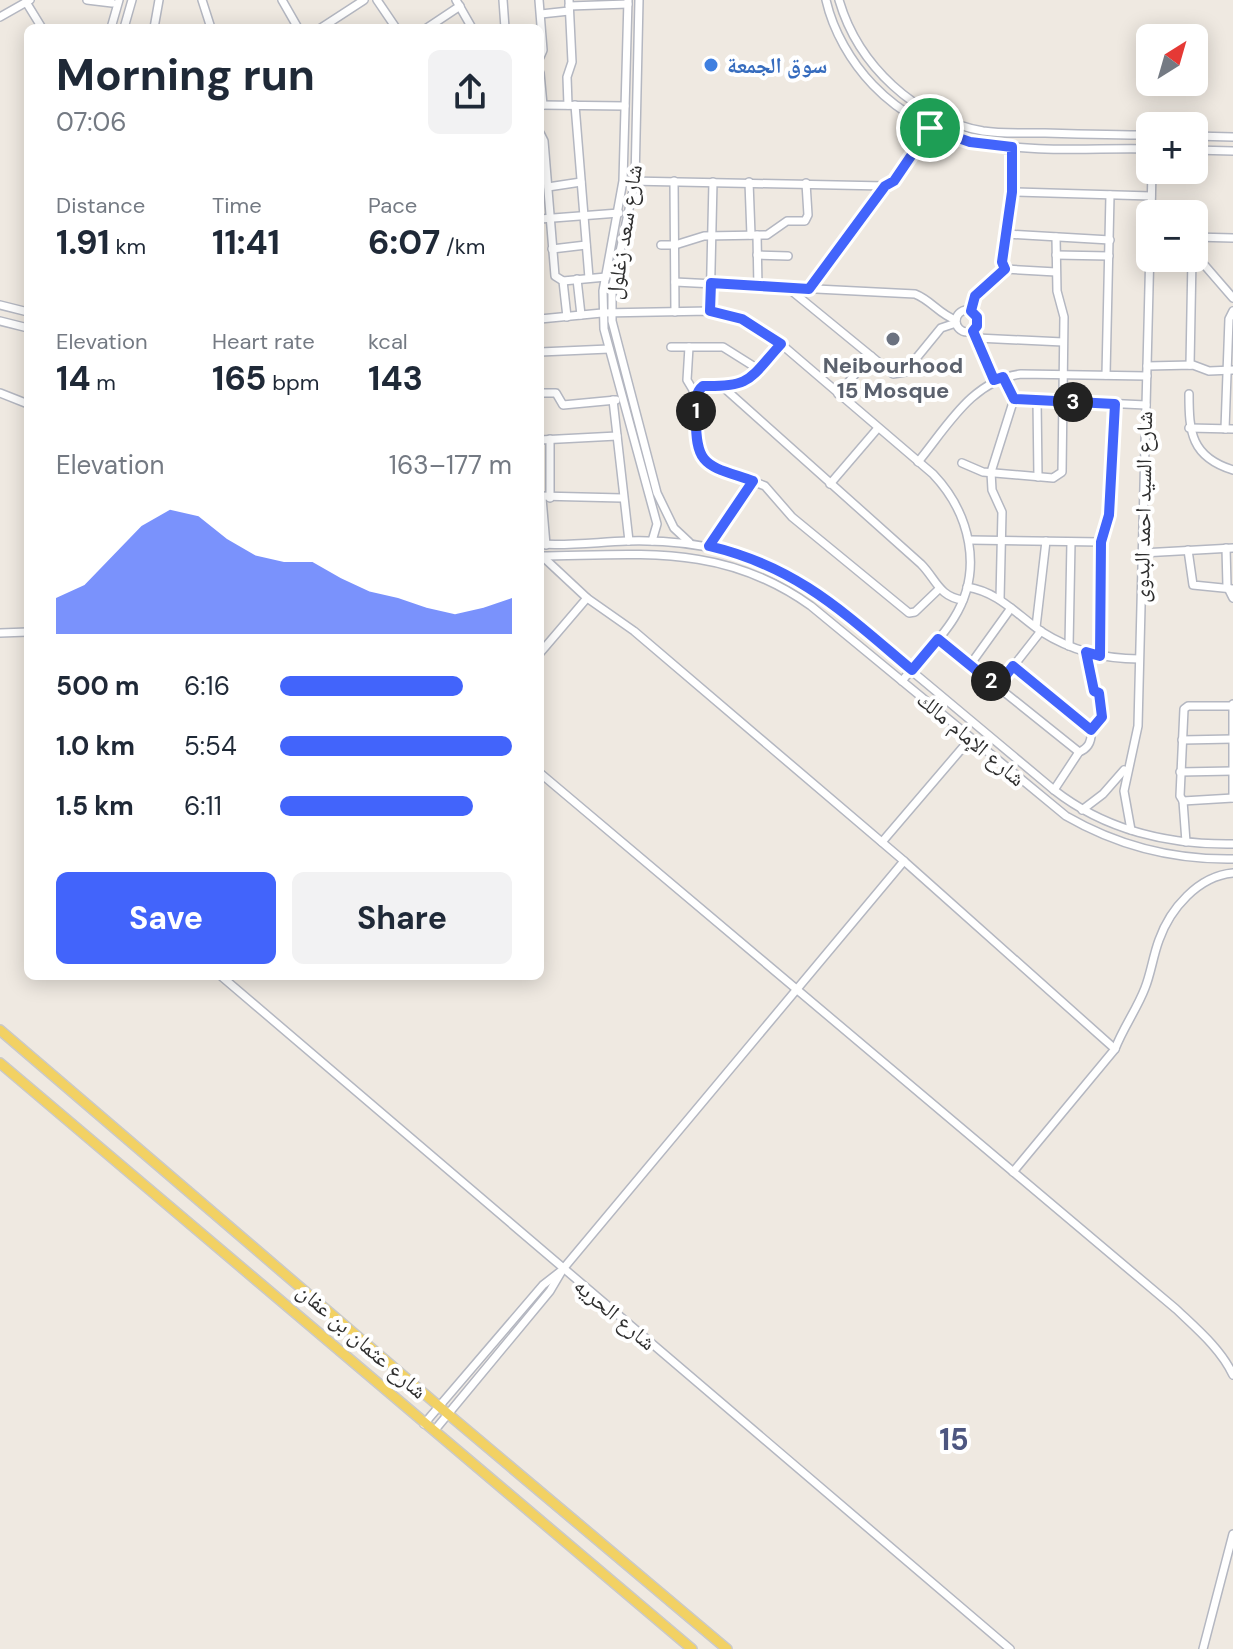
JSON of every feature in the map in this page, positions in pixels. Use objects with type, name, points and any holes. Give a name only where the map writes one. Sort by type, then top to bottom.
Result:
[{"type":"main road","name":"شارع عثمان بن عفان","points":[[0,1030],[727,1649]]},
{"type":"main road","name":"شارع عثمان بن عفان","points":[[0,1063],[692,1649]]},
{"type":"street","points":[[87,0],[115,2],[112,24]]},
{"type":"street","points":[[125,24],[132,0]]},
{"type":"street","points":[[155,24],[159,0]]},
{"type":"street","points":[[202,0],[210,24]]},
{"type":"street","points":[[282,0],[296,24]]},
{"type":"street","points":[[327,24],[363,0]]},
{"type":"street","points":[[377,0],[393,24]]},
{"type":"street","points":[[503,0],[505,24]]},
{"type":"street","points":[[539,0],[542,24]]},
{"type":"street","name":"شارع سعد زغلول","points":[[639,0],[635,181],[607,314],[657,493],[674,528],[691,543]]},
{"type":"street","points":[[826,0],[843,45],[867,79],[907,114],[930,128],[970,142],[1012,147],[1136,149]]},
{"type":"street","points":[[839,0],[857,42],[881,75],[912,101],[949,121],[999,133],[1136,135]]},
{"type":"street","points":[[0,17],[23,2],[39,24]]},
{"type":"street","points":[[432,24],[458,2],[470,24]]},
{"type":"street","points":[[541,14],[569,6],[628,2]]},
{"type":"street","name":"شارع سعد زغلول","points":[[628,2],[623,181],[606,277],[607,314],[609,349],[618,399],[656,518],[657,530],[652,541]]},
{"type":"street","points":[[569,6],[572,62],[567,77],[581,182],[589,278]]},
{"type":"street","points":[[544,105],[625,106]]},
{"type":"street","points":[[809,289],[885,186],[894,181],[930,128]]},
{"type":"street","points":[[1208,136],[1233,137]]},
{"type":"street","points":[[1005,269],[1002,262],[1012,192],[1012,147]]},
{"type":"street","points":[[1208,150],[1233,151]]},
{"type":"street","points":[[544,173],[548,187],[555,276],[563,281],[606,277]]},
{"type":"street","points":[[623,181],[885,186]]},
{"type":"street","points":[[674,181],[675,312]]},
{"type":"street","points":[[548,187],[581,182]]},
{"type":"street","points":[[710,311],[713,182]]},
{"type":"street","points":[[749,182],[758,287]]},
{"type":"street","points":[[661,245],[675,245],[712,236],[773,233],[787,221],[807,219],[806,183]]},
{"type":"street","points":[[1151,184],[1151,200]]},
{"type":"street","points":[[1012,192],[1151,196]]},
{"type":"street","points":[[1106,375],[1110,195]]},
{"type":"street","points":[[544,219],[619,213]]},
{"type":"street","points":[[1007,234],[1110,240]]},
{"type":"street","points":[[962,463],[976,470],[1038,477],[1057,478],[1062,472],[1064,317],[1057,291],[1056,237]]},
{"type":"street","points":[[1208,237],[1233,238]]},
{"type":"street","points":[[552,249],[586,245]]},
{"type":"street","points":[[757,255],[788,256]]},
{"type":"street","points":[[1056,255],[1109,256]]},
{"type":"street","points":[[971,311],[975,296],[1005,269],[1056,272]]},
{"type":"street","name":"شارع السيد احمد البدوى","points":[[1131,830],[1124,805],[1128,765],[1138,726],[1149,272]]},
{"type":"street","points":[[1190,365],[1193,272]]},
{"type":"street","points":[[1208,272],[1233,298]]},
{"type":"street","points":[[577,279],[581,315]]},
{"type":"street","points":[[563,281],[567,317]]},
{"type":"street","points":[[675,282],[915,294],[956,321],[961,331],[975,335],[1063,342]]},
{"type":"street","points":[[788,288],[890,372],[902,373],[941,328],[956,321],[961,312],[971,311]]},
{"type":"street","points":[[0,305],[24,311]]},
{"type":"street","points":[[544,319],[710,311],[742,319],[781,344],[933,474],[951,496],[963,519],[969,540],[967,587],[952,621],[902,681]]},
{"type":"street","points":[[971,311],[978,320],[975,335],[994,380]]},
{"type":"street","points":[[1189,428],[1229,429],[1229,319],[1233,311]]},
{"type":"street","points":[[0,321],[24,327]]},
{"type":"street","points":[[696,395],[703,386],[738,385],[781,344]]},
{"type":"street","points":[[671,347],[728,348],[758,369]]},
{"type":"street","points":[[689,347],[687,380],[696,395],[695,441],[701,456],[713,467],[770,490],[786,511],[909,613],[915,612],[939,589]]},
{"type":"street","points":[[544,352],[609,349]]},
{"type":"street","points":[[838,394],[871,356]]},
{"type":"street","points":[[1147,366],[1190,365],[1209,371],[1230,370]]},
{"type":"street","points":[[918,462],[974,395],[994,380],[1021,374],[1147,376]]},
{"type":"street","points":[[1000,599],[1002,512],[992,490],[991,472],[1014,399],[1003,377]]},
{"type":"street","points":[[723,387],[921,564],[939,589],[954,599],[963,600]]},
{"type":"street","points":[[0,393],[24,402]]},
{"type":"street","points":[[544,393],[556,393],[563,405],[618,399],[617,436],[629,541]]},
{"type":"street","points":[[1189,394],[1189,428],[1195,442],[1207,457],[1233,470]]},
{"type":"street","points":[[1014,399],[1146,405]]},
{"type":"street","points":[[1037,400],[1038,477]]},
{"type":"street","points":[[1100,656],[1101,542],[1109,515],[1115,404]]},
{"type":"street","points":[[830,484],[878,428]]},
{"type":"street","points":[[544,440],[617,436]]},
{"type":"street","points":[[550,439],[544,497],[622,498]]},
{"type":"street","points":[[709,546],[753,481]]},
{"type":"street","points":[[969,540],[1101,542]]},
{"type":"street","name":"شارع الإمام مالك","points":[[544,545],[629,541],[691,543],[760,561],[799,580],[1082,810],[1131,830],[1186,842],[1233,844]]},
{"type":"street","points":[[997,687],[1038,629],[1046,541]]},
{"type":"street","points":[[1069,646],[1071,542]]},
{"type":"street","points":[[1142,553],[1230,548],[1233,598]]},
{"type":"street","points":[[1188,550],[1193,585],[1231,589]]},
{"type":"street","name":"شارع الإمام مالك","points":[[544,556],[681,556],[743,569],[797,596],[1046,802],[1076,822],[1108,838],[1162,853],[1233,859]]},
{"type":"street","points":[[544,559],[587,598],[634,631],[882,842],[1115,1049]]},
{"type":"street","points":[[967,587],[990,593],[1038,629],[1069,646],[1100,656],[1139,659]]},
{"type":"street","points":[[544,648],[587,598]]},
{"type":"street","points":[[970,665],[1011,608]]},
{"type":"street","points":[[0,633],[24,632]]},
{"type":"street","points":[[938,639],[1079,752]]},
{"type":"street","points":[[1054,790],[1079,752],[1092,741],[1091,730],[1102,717],[1099,693],[1094,691],[1086,652]]},
{"type":"street","points":[[1013,666],[1091,730]]},
{"type":"street","points":[[1183,801],[1233,798],[1233,704],[1185,707],[1180,796],[1186,842]]},
{"type":"street","points":[[882,842],[970,739]]},
{"type":"street","points":[[1182,740],[1233,739]]},
{"type":"street","name":"شارع السيد احمد البدوى","points":[[1082,810],[1112,785],[1128,765]]},
{"type":"street","points":[[1180,772],[1233,767]]},
{"type":"street","points":[[544,776],[1176,1309],[1206,1338],[1228,1364],[1233,1375]]},
{"type":"street","points":[[434,1431],[550,1291],[563,1269],[904,861]]},
{"type":"street","points":[[1013,1172],[1115,1049],[1147,983],[1160,936],[1174,914],[1199,885],[1217,875],[1233,873]]},
{"type":"street","name":"شارع الحريه","points":[[226,980],[1010,1649]]},
{"type":"street","points":[[424,1424],[543,1285],[563,1269]]},
{"type":"street","points":[[1203,1649],[1233,1534]]},
{"type":"place","name":"سوق الجمعة","points":[[711,65]]},
{"type":"place","name":"Neibourhood 15 Mosque","points":[[893,339]]},
{"type":"district","name":"15","points":[[954,1439]]},
{"type":"route","points":[[930,128],[970,142],[1012,147],[1012,192],[1002,262],[1005,269],[975,296],[971,306],[978,320],[973,331],[994,380],[1003,377],[1014,399],[1115,404],[1109,515],[1101,542],[1100,656],[1086,652],[1094,691],[1099,693],[1102,717],[1091,730],[1013,666],[997,687],[938,639],[912,670],[799,580],[760,561],[709,546],[753,481],[713,467],[701,456],[695,441],[698,389],[703,386],[738,385],[749,379],[781,344],[742,319],[710,311],[711,283],[809,289],[885,186],[894,181],[930,128]]}]
